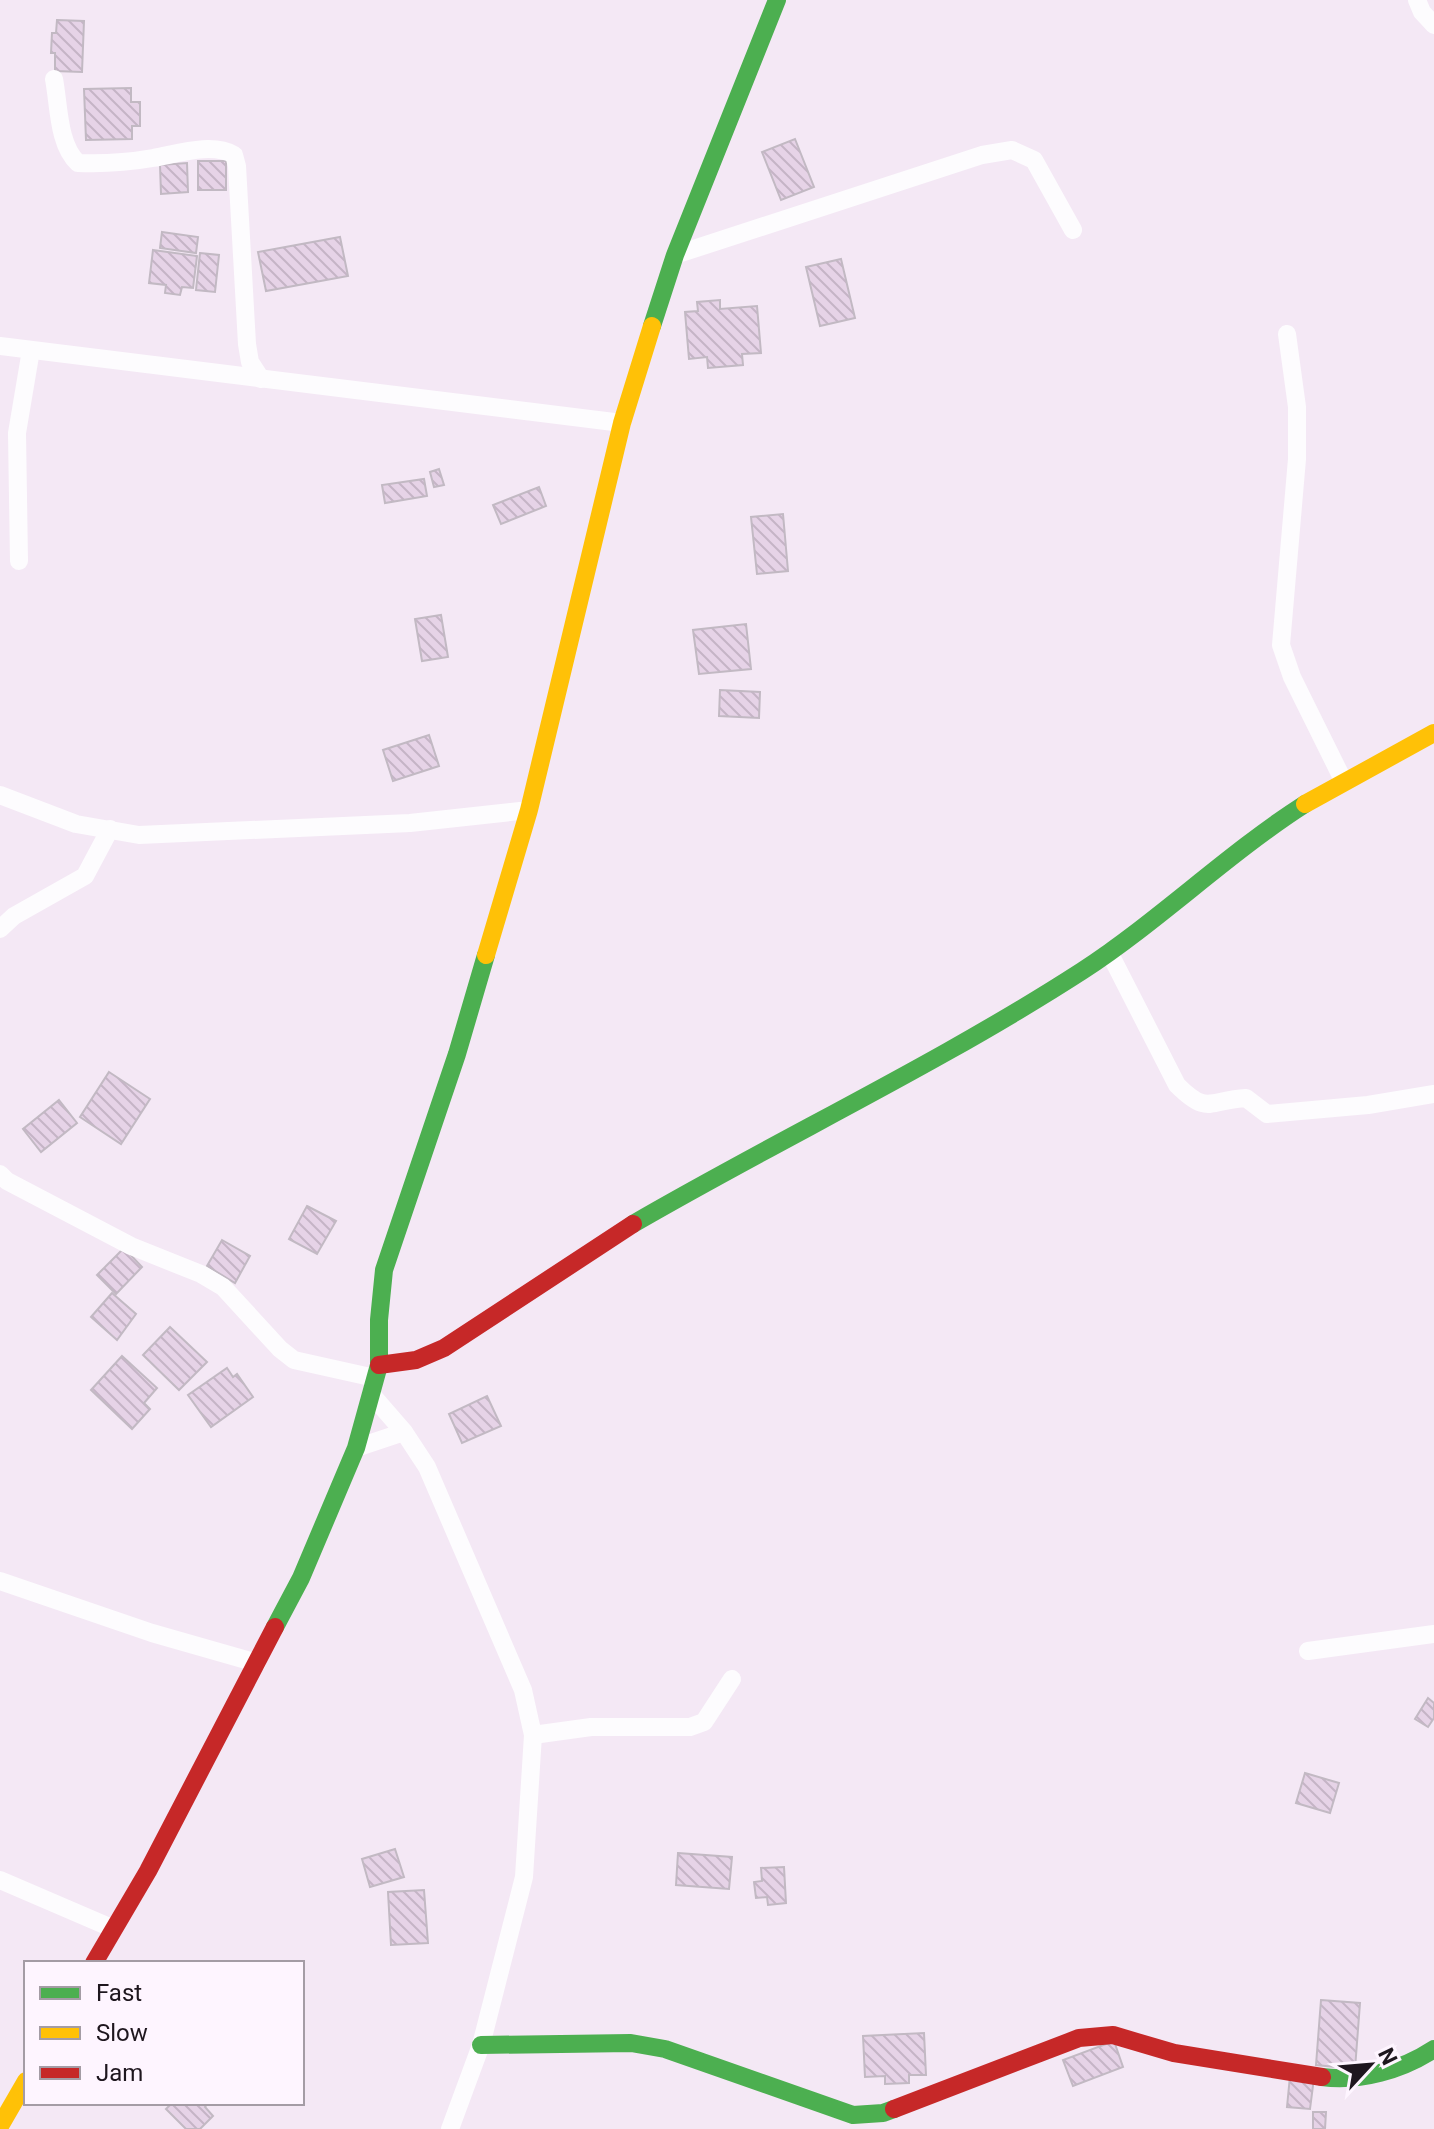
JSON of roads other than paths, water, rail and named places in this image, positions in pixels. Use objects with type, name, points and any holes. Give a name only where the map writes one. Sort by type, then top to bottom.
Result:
[{"type":"street","points":[[95,1961],[148,1871],[301,1578],[356,1448],[375,1379],[384,1270],[457,1054],[529,810],[622,423],[675,255],[777,0]]},
{"type":"street","points":[[1417,0],[1422,12],[1434,25]]},
{"type":"street","points":[[54,79],[65,142],[71,157],[78,163],[154,158],[185,152],[225,150],[234,155],[247,344],[250,362],[261,379]]},
{"type":"street","points":[[675,255],[967,160],[1012,150],[1034,160],[1073,230]]},
{"type":"street","points":[[1287,334],[1297,407],[1297,459],[1281,645],[1292,677],[1343,780]]},
{"type":"street","points":[[0,346],[622,423]]},
{"type":"street","points":[[19,561],[17,433],[31,350]]},
{"type":"street","points":[[0,1174],[7,1181],[131,1246],[201,1274],[223,1287],[294,1360],[375,1379],[455,1343],[599,1244],[691,1189],[953,1047],[1109,952],[1151,924],[1222,865],[1297,809],[1343,780],[1434,733]]},
{"type":"street","points":[[0,795],[76,824],[139,835],[410,823],[529,810]]},
{"type":"street","points":[[0,929],[14,916],[85,876],[110,829]]},
{"type":"street","points":[[1109,952],[1177,1085],[1193,1101],[1211,1105],[1246,1098],[1267,1114],[1368,1105],[1434,1094]]},
{"type":"street","points":[[375,1379],[427,1467],[523,1690],[533,1735],[524,1877],[481,2045],[450,2129]]},
{"type":"street","points":[[356,1448],[404,1432]]},
{"type":"street","points":[[0,1581],[152,1633],[257,1663]]},
{"type":"street","points":[[1308,1651],[1434,1634]]},
{"type":"street","points":[[533,1735],[591,1727],[690,1727],[704,1722],[732,1679]]},
{"type":"street","points":[[0,1880],[114,1929]]},
{"type":"street","points":[[481,2045],[631,2043],[665,2049],[853,2115],[883,2113],[1079,2038],[1113,2035],[1174,2053],[1338,2079],[1377,2074],[1420,2058],[1434,2049]]},
{"type":"street","points":[[0,2126],[24,2084]]}]
